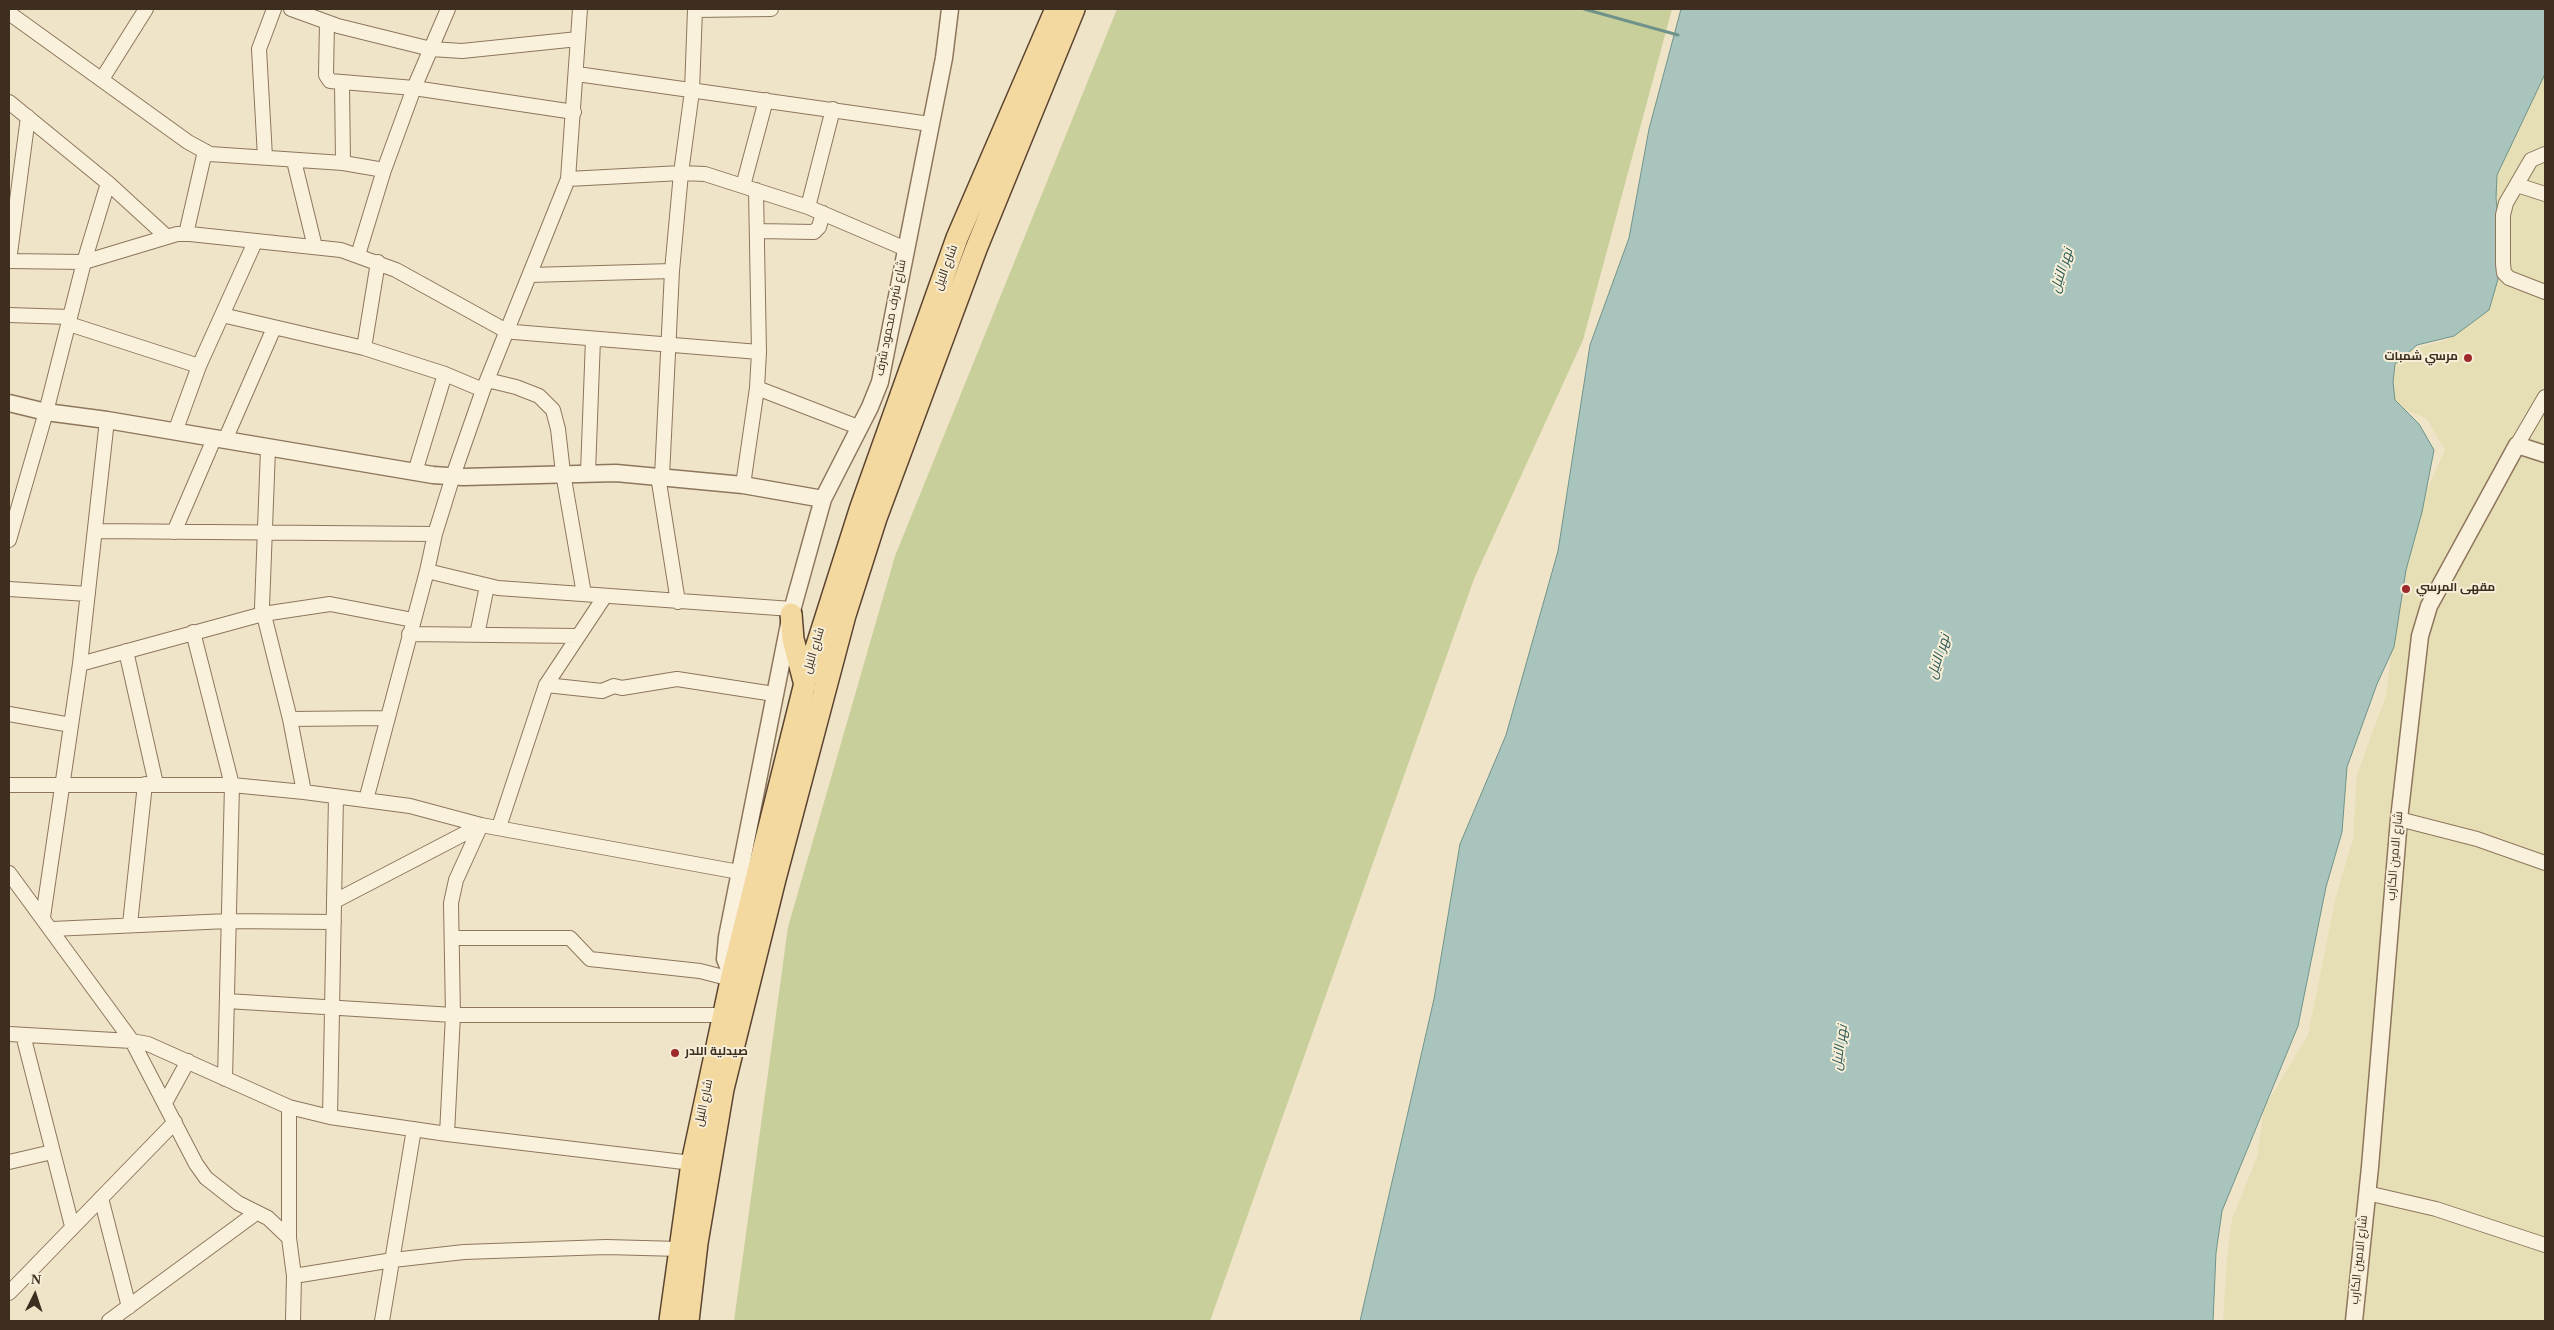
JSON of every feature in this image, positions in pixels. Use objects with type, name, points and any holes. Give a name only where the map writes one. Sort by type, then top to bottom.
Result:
[{"type":"main road","name":"شارع النيل","points":[[670,1321],[692,1162],[732,977],[805,683],[861,507],[957,238],[1056,9]]},
{"type":"main road","name":"شارع النيل","points":[[688,1321],[697,1243],[723,1089],[845,615],[876,518],[976,248],[1074,9]]},
{"type":"main road","points":[[792,612],[792,639],[817,719]]},
{"type":"street","points":[[102,79],[146,9]]},
{"type":"street","points":[[265,157],[259,49],[274,9]]},
{"type":"street","points":[[291,9],[327,22],[431,49],[462,51],[578,39]]},
{"type":"street","points":[[358,255],[384,170],[414,88],[448,9]]},
{"type":"street","points":[[366,800],[386,718],[427,571],[435,534],[453,476],[485,385],[568,179],[577,74],[580,9]]},
{"type":"street","points":[[678,602],[660,476],[672,271],[681,173],[692,91],[695,10],[771,9]]},
{"type":"street","name":"شارع شرف محمود شرف","points":[[732,977],[726,964],[725,949],[774,694],[792,612],[823,499],[858,426],[870,407],[880,382],[944,58],[950,9]]},
{"type":"street","points":[[9,13],[188,142],[205,151],[220,156],[265,157],[294,161],[343,163],[384,170]]},
{"type":"street","points":[[327,22],[326,77],[330,81],[414,88],[574,112]]},
{"type":"street","points":[[577,74],[930,124]]},
{"type":"street","points":[[342,83],[343,163]]},
{"type":"street","points":[[743,486],[759,352],[756,231],[749,188],[766,100]]},
{"type":"street","points":[[9,102],[108,183],[167,237]]},
{"type":"street","points":[[808,207],[833,110]]},
{"type":"street","points":[[28,117],[9,261],[84,262],[167,237],[186,234],[255,242],[315,246],[358,255],[378,262],[410,277],[507,330],[759,352]]},
{"type":"street","points":[[186,234],[205,151]]},
{"type":"street","points":[[2545,154],[2531,160],[2506,203],[2503,215],[2504,273],[2515,281],[2545,292]]},
{"type":"street","points":[[294,161],[315,246]]},
{"type":"street","points":[[568,179],[681,173],[704,174],[808,207],[906,248]]},
{"type":"street","points":[[9,540],[12,514],[46,412],[84,262],[108,183]]},
{"type":"street","points":[[2517,185],[2545,194]]},
{"type":"street","points":[[756,231],[810,233],[819,227],[822,213]]},
{"type":"street","points":[[175,432],[199,366],[255,242]]},
{"type":"street","points":[[364,348],[378,262]]},
{"type":"street","points":[[530,275],[672,271]]},
{"type":"street","points":[[9,315],[70,321],[199,366]]},
{"type":"street","points":[[222,315],[364,348],[485,385],[526,390],[548,403],[553,410],[558,428],[563,473],[584,594]]},
{"type":"street","points":[[174,532],[274,328]]},
{"type":"street","points":[[588,472],[593,339]]},
{"type":"street","points":[[415,472],[444,374]]},
{"type":"street","points":[[756,388],[858,426]]},
{"type":"street","points":[[2545,397],[2517,444],[2545,454]]},
{"type":"street","points":[[9,403],[46,412],[107,420],[268,449],[415,472],[453,476],[588,472],[660,476],[743,486],[823,499]]},
{"type":"street","points":[[43,917],[80,664],[107,420]]},
{"type":"street","name":"شارع الامين الكارب","points":[[2354,1321],[2367,1193],[2399,819],[2420,636],[2424,618],[2517,444]]},
{"type":"street","points":[[268,449],[263,614],[290,718],[304,792]]},
{"type":"street","points":[[96,530],[435,534]]},
{"type":"street","points":[[427,571],[487,586],[792,612]]},
{"type":"street","points":[[477,634],[487,586]]},
{"type":"street","points":[[9,589],[88,594]]},
{"type":"street","points":[[499,827],[546,685],[606,596]]},
{"type":"street","points":[[80,664],[263,614],[337,604],[411,627],[477,634],[578,636]]},
{"type":"street","points":[[193,632],[232,785],[225,1079]]},
{"type":"street","points":[[126,651],[150,784],[130,924]]},
{"type":"street","points":[[546,685],[602,691],[614,686],[622,688],[677,679],[774,694]]},
{"type":"street","points":[[9,714],[71,725]]},
{"type":"street","points":[[290,718],[386,718]]},
{"type":"street","points":[[9,785],[232,785],[304,792],[426,809],[481,825],[739,872]]},
{"type":"street","points":[[330,1117],[336,796]]},
{"type":"street","points":[[2399,819],[2477,839],[2545,864]]},
{"type":"street","points":[[335,902],[481,825]]},
{"type":"street","points":[[448,1134],[453,1014],[451,903],[454,886],[481,825]]},
{"type":"street","points":[[10,878],[52,928],[132,1041],[196,1164],[206,1178],[220,1191],[256,1213],[268,1218],[288,1238]]},
{"type":"street","points":[[52,928],[228,920],[334,922]]},
{"type":"street","points":[[452,938],[570,938],[590,959],[700,971],[732,977]]},
{"type":"street","points":[[227,1001],[453,1014],[724,1015]]},
{"type":"street","points":[[72,1226],[52,1152],[16,1034],[132,1041],[156,1047],[289,1108],[330,1117],[448,1134],[692,1162]]},
{"type":"street","points":[[165,1103],[188,1062]]},
{"type":"street","points":[[289,1108],[288,1238],[294,1276],[293,1321]]},
{"type":"street","points":[[9,1293],[175,1122]]},
{"type":"street","points":[[382,1321],[414,1129]]},
{"type":"street","points":[[9,1162],[52,1152]]},
{"type":"street","points":[[2367,1193],[2436,1209],[2545,1245]]},
{"type":"street","points":[[101,1198],[129,1307]]},
{"type":"street","points":[[114,1320],[256,1213]]},
{"type":"street","points":[[294,1276],[393,1260],[506,1250],[625,1247],[680,1249]]},
{"type":"shaded area","points":[[2545,66],[2545,1321],[2223,1321],[2227,1258],[2232,1219],[2257,1157],[2264,1108],[2308,1035],[2336,896],[2353,839],[2357,775],[2386,695],[2402,571],[2416,514],[2445,450],[2426,418],[2390,404],[2387,370],[2408,350],[2447,340],[2481,315],[2490,178]]},
{"type":"green space","points":[[1117,9],[1672,9],[1583,340],[1474,579],[1210,1321],[734,1321],[788,927],[895,556]]},
{"type":"water","name":"نهر النيل","points":[[1681,9],[2545,9],[2545,74],[2497,175],[2496,198],[2503,262],[2489,310],[2454,336],[2417,345],[2395,364],[2393,382],[2395,400],[2419,424],[2434,450],[2422,512],[2406,570],[2394,647],[2377,684],[2347,767],[2342,832],[2326,887],[2298,1026],[2222,1211],[2216,1253],[2213,1321],[1360,1321],[1434,999],[1460,844],[1506,735],[1558,551],[1590,345],[1629,238],[1649,129]]},
{"type":"waterway","points":[[1584,9],[1678,35]]},
{"type":"place","name":"مرسي شمبات","points":[[2468,358]]},
{"type":"place","name":"مقهى المرسي","points":[[2406,589]]},
{"type":"place","name":"صيدلية اللدر","points":[[675,1053]]}]
